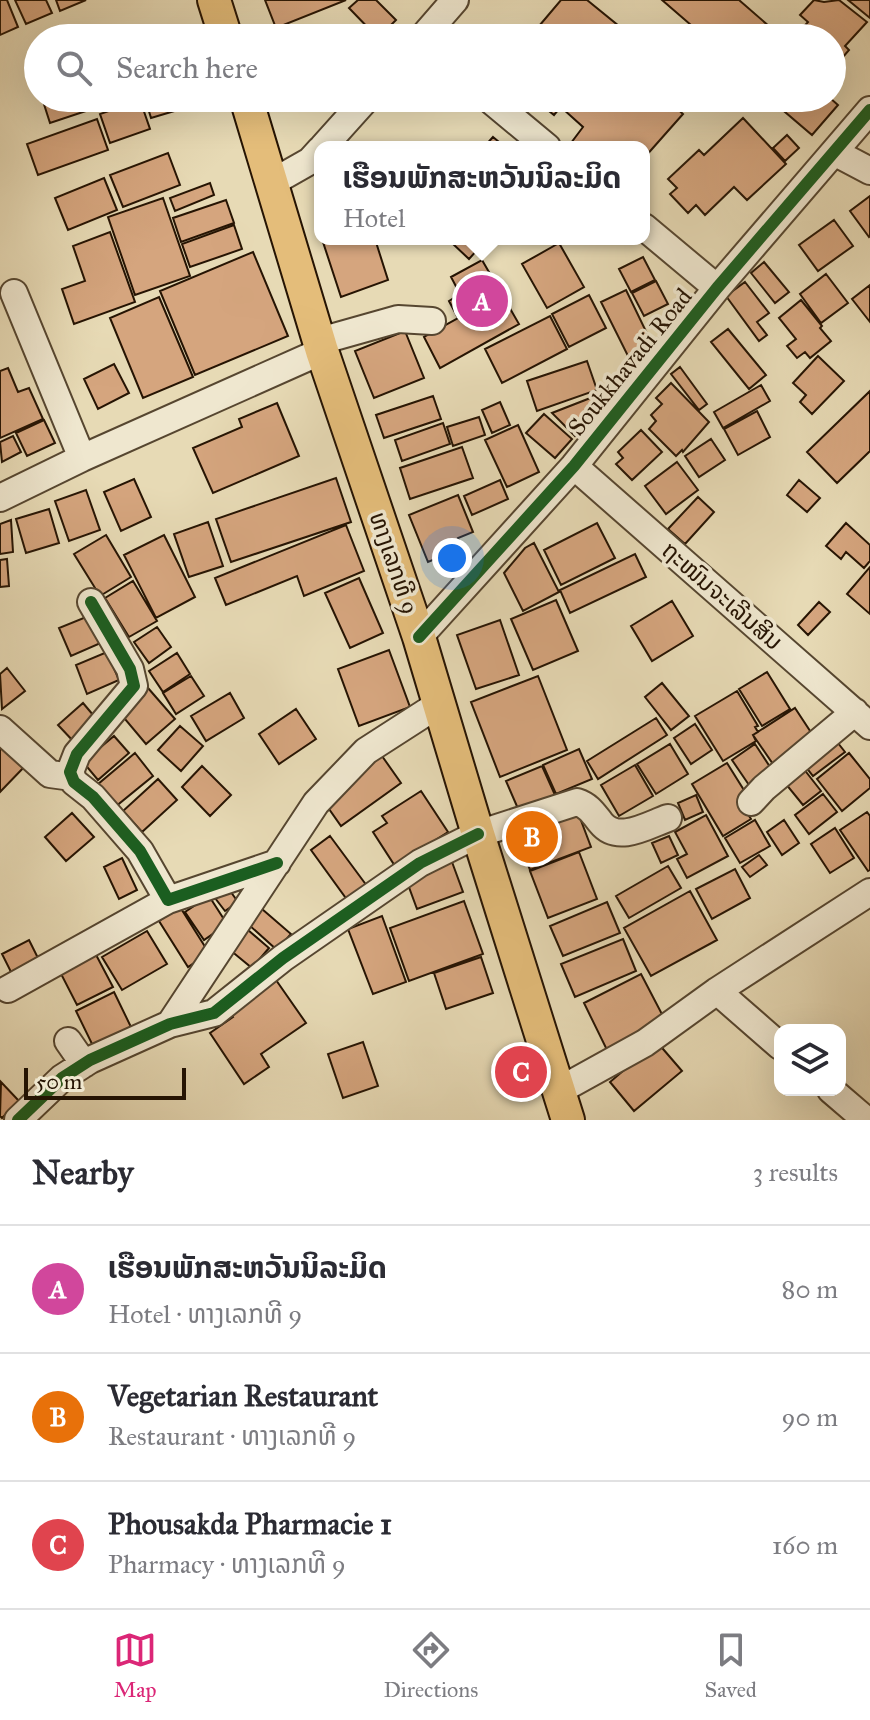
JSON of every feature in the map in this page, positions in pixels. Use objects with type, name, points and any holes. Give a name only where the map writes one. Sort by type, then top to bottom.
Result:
[{"type":"main road","points":[[214,0],[222,24]]},
{"type":"main road","name":"ທາງເລກທີ 9","points":[[250,112],[321,346],[419,637],[564,1105]]},
{"type":"street","points":[[434,24],[455,0]]},
{"type":"street","name":"Soukkhavadi Road","points":[[419,637],[574,466],[717,288],[870,110]]},
{"type":"street","points":[[329,141],[355,112]]},
{"type":"street","points":[[505,112],[540,141]]},
{"type":"street","points":[[834,152],[870,171]]},
{"type":"street","points":[[273,182],[314,157]]},
{"type":"street","points":[[650,232],[717,288]]},
{"type":"street","points":[[14,293],[82,458]]},
{"type":"street","points":[[0,498],[321,346],[398,319],[432,321]]},
{"type":"street","name":"ຖະໜົນຈະເລີນສິນ","points":[[574,466],[862,719]]},
{"type":"street","points":[[91,602],[130,669],[134,686],[77,754],[70,772],[74,782],[93,797],[140,851],[168,900]]},
{"type":"street","points":[[170,1024],[316,803],[366,751],[439,704]]},
{"type":"street","points":[[751,802],[764,788],[862,719]]},
{"type":"street","points":[[1,733],[50,774],[72,777]]},
{"type":"street","points":[[18,1120],[62,1078],[84,1064],[170,1024],[214,1013],[283,958],[420,863],[478,834],[577,802],[594,812],[606,828],[622,834],[668,818]]},
{"type":"street","points":[[8,989],[168,900],[277,863]]},
{"type":"street","points":[[564,1105],[717,991],[870,892]]},
{"type":"street","points":[[717,991],[774,1041]]},
{"type":"street","points":[[68,1041],[84,1064]]},
{"type":"street","points":[[838,1096],[866,1120]]},
{"type":"building","points":[[0,0],[7,0],[18,27],[0,35]]},
{"type":"building","points":[[15,0],[46,0],[52,13],[26,24]]},
{"type":"building","points":[[56,0],[86,0],[60,11]]},
{"type":"building","points":[[265,0],[346,0],[286,24],[274,24]]},
{"type":"building","points":[[358,0],[376,0],[396,20],[392,24],[364,24],[349,8]]},
{"type":"building","points":[[561,0],[587,0],[616,24],[541,24]]},
{"type":"building","points":[[662,0],[739,0],[767,24],[690,24]]},
{"type":"building","points":[[814,0],[839,0],[867,22],[846,45],[846,24],[806,24],[808,22],[800,15]]},
{"type":"building","points":[[848,0],[870,0],[870,18]]},
{"type":"building","points":[[46,112],[83,112],[50,123]]},
{"type":"building","points":[[144,112],[150,129],[110,143],[100,114]]},
{"type":"building","points":[[149,112],[171,112],[151,118]]},
{"type":"building","points":[[566,112],[683,114],[650,151],[650,141],[572,141],[583,127]]},
{"type":"building","points":[[785,112],[832,112],[812,135]]},
{"type":"building","points":[[743,118],[786,164],[747,200],[734,187],[705,215],[696,205],[688,213],[670,194],[677,188],[668,179],[699,150],[704,155]]},
{"type":"building","points":[[97,119],[108,150],[38,175],[27,144]]},
{"type":"building","points":[[787,135],[799,148],[785,161],[773,148]]},
{"type":"building","points":[[168,153],[180,185],[123,207],[110,175]]},
{"type":"building","points":[[104,178],[117,210],[68,230],[55,198]]},
{"type":"building","points":[[210,183],[214,195],[175,211],[170,198]]},
{"type":"building","points":[[870,196],[870,236],[869,237],[850,211]]},
{"type":"building","points":[[163,198],[190,276],[135,295],[108,217]]},
{"type":"building","points":[[226,200],[234,223],[181,242],[173,218]]},
{"type":"building","points":[[834,220],[853,246],[818,271],[799,245]]},
{"type":"building","points":[[234,225],[242,249],[190,267],[182,244]]},
{"type":"building","points":[[110,232],[135,302],[74,324],[62,289],[85,281],[73,246]]},
{"type":"building","points":[[324,245],[377,245],[388,280],[341,297]]},
{"type":"building","points":[[454,245],[482,245],[469,259]]},
{"type":"building","points":[[560,245],[584,287],[547,308],[522,264]]},
{"type":"building","points":[[253,252],[288,336],[195,375],[160,291]]},
{"type":"building","points":[[643,257],[655,280],[631,292],[619,269]]},
{"type":"building","points":[[482,260],[519,324],[440,368],[424,337],[458,318],[449,301],[460,294],[451,277]]},
{"type":"building","points":[[764,262],[789,292],[775,303],[751,273]]},
{"type":"building","points":[[826,274],[848,303],[821,323],[800,294]]},
{"type":"building","points":[[656,281],[668,304],[644,316],[632,293]]},
{"type":"building","points":[[745,282],[769,313],[757,322],[767,335],[759,341],[726,296]]},
{"type":"building","points":[[870,285],[870,322],[852,299]]},
{"type":"building","points":[[626,290],[654,348],[630,360],[601,302]]},
{"type":"building","points":[[589,295],[606,328],[569,347],[552,314]]},
{"type":"building","points":[[159,297],[193,377],[143,398],[110,318]]},
{"type":"building","points":[[801,300],[831,341],[810,358],[805,352],[797,358],[787,346],[796,339],[779,318]]},
{"type":"building","points":[[550,316],[567,349],[502,383],[485,349]]},
{"type":"building","points":[[728,329],[766,375],[749,389],[711,342]]},
{"type":"building","points":[[405,331],[424,378],[374,398],[355,351]]},
{"type":"building","points":[[818,356],[844,381],[812,414],[800,402],[806,395],[793,383]]},
{"type":"building","points":[[587,361],[597,390],[537,411],[527,381]]},
{"type":"building","points":[[114,364],[129,393],[98,409],[84,379]]},
{"type":"building","points":[[680,367],[707,404],[699,410],[671,374]]},
{"type":"building","points":[[8,368],[18,392],[29,388],[43,419],[0,438],[0,371]]},
{"type":"building","points":[[671,383],[709,422],[676,456],[649,429],[656,421],[651,415],[662,404],[656,398]]},
{"type":"building","points":[[761,385],[770,401],[723,428],[714,412]]},
{"type":"building","points":[[870,391],[870,451],[837,483],[807,452]]},
{"type":"building","points":[[433,396],[441,419],[384,438],[376,415]]},
{"type":"building","points":[[593,397],[604,407],[575,436],[552,413]]},
{"type":"building","points":[[500,402],[510,425],[492,433],[482,410]]},
{"type":"building","points":[[277,403],[299,456],[213,493],[193,448],[242,427],[239,419]]},
{"type":"building","points":[[757,411],[770,437],[738,455],[724,429]]},
{"type":"building","points":[[544,414],[572,439],[555,458],[526,433]]},
{"type":"building","points":[[479,417],[485,435],[453,446],[447,427]]},
{"type":"building","points":[[44,420],[55,443],[27,456],[16,433]]},
{"type":"building","points":[[443,423],[450,444],[402,461],[395,440]]},
{"type":"building","points":[[518,425],[539,472],[507,487],[485,440]]},
{"type":"building","points":[[641,430],[662,452],[632,480],[616,464],[623,458],[618,452]]},
{"type":"building","points":[[13,436],[21,452],[2,462],[0,442]]},
{"type":"building","points":[[711,439],[725,460],[699,477],[685,456]]},
{"type":"building","points":[[462,447],[473,478],[410,499],[400,468]]},
{"type":"building","points":[[677,462],[698,490],[666,514],[645,486]]},
{"type":"building","points":[[336,478],[351,522],[231,562],[216,519]]},
{"type":"building","points":[[134,479],[151,517],[121,531],[104,492]]},
{"type":"building","points":[[500,480],[508,499],[472,515],[464,496]]},
{"type":"building","points":[[799,480],[820,498],[807,512],[787,495]]},
{"type":"building","points":[[86,490],[100,530],[69,541],[55,501]]},
{"type":"building","points":[[458,495],[473,532],[458,538],[462,548],[428,562],[409,515]]},
{"type":"building","points":[[698,497],[714,512],[685,544],[668,529]]},
{"type":"building","points":[[49,509],[59,543],[26,553],[16,519]]},
{"type":"building","points":[[11,520],[13,552],[0,554],[0,524]]},
{"type":"building","points":[[208,522],[223,566],[189,577],[174,534]]},
{"type":"building","points":[[597,523],[615,558],[561,585],[544,550]]},
{"type":"building","points":[[846,523],[870,545],[870,561],[864,568],[846,552],[841,559],[826,546]]},
{"type":"building","points":[[346,525],[364,571],[304,596],[297,576],[226,605],[215,578]]},
{"type":"building","points":[[106,535],[131,577],[100,596],[74,554]]},
{"type":"building","points":[[164,535],[195,597],[156,618],[124,555]]},
{"type":"building","points":[[534,543],[559,592],[523,611],[504,573],[525,548]]},
{"type":"building","points":[[635,554],[646,577],[570,613],[560,590]]},
{"type":"building","points":[[7,559],[9,586],[0,587],[0,560]]},
{"type":"building","points":[[870,567],[870,614],[847,594]]},
{"type":"building","points":[[359,578],[383,633],[350,648],[325,593]]},
{"type":"building","points":[[133,581],[157,621],[129,637],[105,598]]},
{"type":"building","points":[[556,600],[578,651],[533,670],[511,619]]},
{"type":"building","points":[[672,601],[693,636],[652,661],[631,626]]},
{"type":"building","points":[[819,602],[830,612],[808,635],[798,625]]},
{"type":"building","points":[[91,615],[103,642],[71,656],[59,628]]},
{"type":"building","points":[[500,620],[519,675],[476,689],[457,635]]},
{"type":"building","points":[[157,627],[171,647],[149,663],[134,642]]},
{"type":"building","points":[[389,650],[410,707],[359,726],[338,669]]},
{"type":"building","points":[[107,652],[119,680],[87,694],[76,665]]},
{"type":"building","points":[[177,653],[190,674],[163,692],[149,671]]},
{"type":"building","points":[[7,668],[25,691],[2,709],[0,674]]},
{"type":"building","points":[[767,672],[790,709],[762,726],[739,689]]},
{"type":"building","points":[[191,676],[204,696],[176,714],[163,693]]},
{"type":"building","points":[[538,676],[567,750],[500,777],[471,702]]},
{"type":"building","points":[[662,683],[689,716],[671,730],[645,697]]},
{"type":"building","points":[[148,688],[175,719],[146,744],[119,712]]},
{"type":"building","points":[[737,691],[758,726],[755,727],[758,732],[753,735],[756,741],[723,761],[695,716]]},
{"type":"building","points":[[230,693],[244,718],[206,741],[191,716]]},
{"type":"building","points":[[83,703],[99,722],[75,743],[58,725]]},
{"type":"building","points":[[795,708],[816,740],[775,767],[753,735]]},
{"type":"building","points":[[296,709],[316,739],[279,764],[259,734]]},
{"type":"building","points":[[656,718],[667,735],[598,779],[587,761]]},
{"type":"building","points":[[695,724],[712,750],[691,764],[674,738]]},
{"type":"building","points":[[180,726],[203,746],[181,771],[158,750]]},
{"type":"building","points":[[114,736],[129,753],[98,780],[83,762]]},
{"type":"building","points":[[834,738],[845,752],[813,776],[802,762]]},
{"type":"building","points":[[0,744],[26,765],[0,792]]},
{"type":"building","points":[[670,744],[688,774],[656,794],[637,764]]},
{"type":"building","points":[[755,744],[774,773],[751,788],[732,760]]},
{"type":"building","points":[[579,749],[592,779],[556,794],[543,765]]},
{"type":"building","points":[[135,753],[153,776],[115,807],[97,785]]},
{"type":"building","points":[[849,753],[870,779],[870,788],[842,811],[817,779]]},
{"type":"building","points":[[382,756],[401,783],[341,826],[322,799]]},
{"type":"building","points":[[727,763],[747,795],[739,800],[751,819],[723,836],[692,784]]},
{"type":"building","points":[[635,765],[653,796],[619,816],[601,785]]},
{"type":"building","points":[[202,766],[231,795],[210,816],[182,787]]},
{"type":"building","points":[[542,766],[555,795],[519,811],[506,781]]},
{"type":"building","points":[[803,768],[821,791],[803,805],[785,783]]},
{"type":"building","points":[[158,779],[177,800],[142,832],[123,811]]},
{"type":"building","points":[[421,791],[448,832],[395,866],[373,832],[387,823],[382,816]]},
{"type":"building","points":[[823,794],[837,812],[809,834],[795,815]]},
{"type":"building","points":[[696,795],[703,812],[685,820],[678,803]]},
{"type":"building","points":[[577,810],[591,847],[530,870],[516,833]]},
{"type":"building","points":[[867,812],[870,816],[868,871],[840,830]]},
{"type":"building","points":[[72,813],[94,837],[66,861],[45,837]]},
{"type":"building","points":[[706,815],[728,856],[687,878],[677,859],[687,854],[675,832]]},
{"type":"building","points":[[755,820],[770,846],[740,863],[725,838]]},
{"type":"building","points":[[784,820],[799,843],[782,855],[767,832]]},
{"type":"building","points":[[835,828],[854,858],[830,873],[811,844]]},
{"type":"building","points":[[330,836],[367,886],[348,901],[311,850]]},
{"type":"building","points":[[669,836],[678,855],[661,863],[652,843]]},
{"type":"building","points":[[579,852],[597,899],[548,918],[530,871]]},
{"type":"building","points":[[759,855],[767,865],[750,877],[742,867]]},
{"type":"building","points":[[122,858],[137,890],[119,899],[104,867]]},
{"type":"building","points":[[452,862],[463,892],[417,909],[406,879]]},
{"type":"building","points":[[668,866],[681,888],[629,918],[616,896]]},
{"type":"building","points":[[735,869],[750,898],[712,919],[696,889]]},
{"type":"building","points":[[228,888],[238,902],[225,911],[215,898]]},
{"type":"building","points":[[690,891],[717,940],[651,976],[624,928]]},
{"type":"building","points":[[209,896],[227,924],[204,940],[185,912]]},
{"type":"building","points":[[464,901],[483,954],[409,981],[390,928]]},
{"type":"building","points":[[607,902],[620,933],[563,956],[550,926]]},
{"type":"building","points":[[180,907],[209,953],[188,967],[159,921]]},
{"type":"building","points":[[262,909],[291,934],[277,950],[249,925]]},
{"type":"building","points":[[382,916],[406,982],[373,994],[348,929]]},
{"type":"building","points":[[248,930],[269,948],[252,968],[230,950]]},
{"type":"building","points":[[147,931],[167,964],[122,990],[102,957]]},
{"type":"building","points":[[623,939],[636,971],[575,997],[561,964]]},
{"type":"building","points":[[29,940],[41,964],[14,978],[2,954]]},
{"type":"building","points":[[94,951],[113,987],[77,1005],[58,968]]},
{"type":"building","points":[[481,957],[493,993],[446,1009],[434,973]]},
{"type":"building","points":[[641,974],[665,1020],[607,1050],[584,1003]]},
{"type":"building","points":[[276,980],[306,1023],[261,1054],[269,1067],[244,1084],[210,1033],[233,1017],[230,1012]]},
{"type":"building","points":[[114,992],[131,1027],[93,1046],[76,1011]]},
{"type":"building","points":[[363,1042],[378,1086],[343,1098],[328,1054]]},
{"type":"building","points":[[657,1042],[682,1071],[634,1111],[610,1082]]},
{"type":"building","points":[[1,1082],[19,1101],[2,1118],[0,1116]]},
{"type":"cycle path","points":[[419,637],[574,466],[717,288],[870,110]]},
{"type":"cycle path","points":[[91,602],[130,669],[134,686],[77,754],[70,772],[74,782],[93,797],[140,851],[168,900],[277,863]]},
{"type":"cycle path","points":[[18,1120],[62,1078],[90,1060],[170,1024],[214,1013],[283,958],[420,863],[478,834]]},
{"type":"place","name":"ເຮືອນພັກສະຫວັນນິລະມິດ","points":[[482,301]]},
{"type":"place","name":"Vegetarian Restaurant","points":[[532,837]]},
{"type":"place","name":"Phousakda Pharmacie 1","points":[[521,1072]]}]
